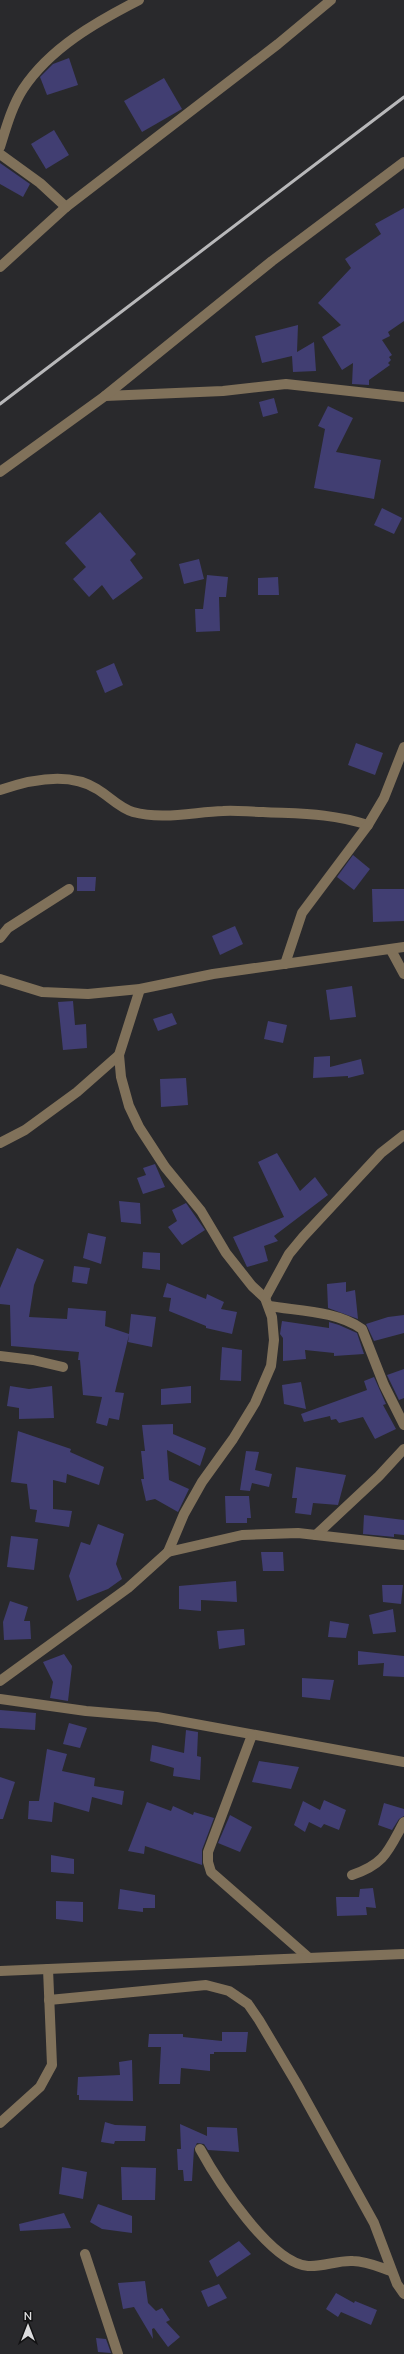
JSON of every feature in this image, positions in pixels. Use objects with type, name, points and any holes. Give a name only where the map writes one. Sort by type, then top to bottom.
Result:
[{"type":"street","points":[[0,147],[22,90],[38,69],[59,49],[105,16],[139,0]]},
{"type":"street","points":[[0,267],[66,207],[278,44],[331,0]]},
{"type":"street","points":[[0,154],[40,183],[66,207]]},
{"type":"street","points":[[0,472],[105,396],[272,261],[399,170],[404,162]]},
{"type":"street","points":[[105,396],[223,391],[286,384],[404,396]]},
{"type":"street","points":[[285,964],[302,912],[368,825],[384,798],[404,747]]},
{"type":"street","points":[[0,790],[20,783],[48,779],[73,781],[96,788],[131,812],[154,816],[224,811],[302,813],[339,816],[368,825]]},
{"type":"street","points":[[0,938],[8,928],[69,889]]},
{"type":"street","points":[[0,979],[42,992],[64,994],[140,988],[213,974],[404,947]]},
{"type":"street","points":[[391,950],[404,974]]},
{"type":"street","points":[[0,1681],[128,1588],[168,1552],[188,1508],[202,1482],[233,1439],[255,1403],[271,1366],[274,1340],[267,1302],[252,1286],[226,1253],[201,1211],[165,1167],[139,1127],[129,1106],[121,1077],[119,1055],[140,988]]},
{"type":"street","points":[[0,1143],[25,1130],[77,1092],[119,1055]]},
{"type":"street","points":[[267,1302],[290,1254],[303,1237],[381,1153],[404,1136]]},
{"type":"street","points":[[267,1302],[324,1314],[355,1324],[362,1329],[384,1385],[404,1425]]},
{"type":"street","points":[[0,1356],[33,1360],[63,1367]]},
{"type":"street","points":[[316,1535],[379,1476],[404,1448]]},
{"type":"street","points":[[168,1552],[242,1535],[298,1533],[404,1545]]},
{"type":"street","points":[[0,1699],[86,1711],[158,1717],[404,1762]]},
{"type":"street","points":[[252,1735],[208,1852],[208,1862],[211,1872],[309,1958]]},
{"type":"street","points":[[352,1875],[371,1868],[388,1854],[404,1822]]},
{"type":"street","points":[[0,1971],[404,1954]]},
{"type":"street","points":[[0,2123],[40,2087],[52,2065],[48,1969]]},
{"type":"street","points":[[49,2000],[206,1985],[229,1991],[248,2004],[298,2084],[374,2223],[396,2284],[404,2294]]},
{"type":"street","points":[[200,2149],[221,2186],[249,2221],[264,2237],[293,2260],[306,2266],[353,2260],[391,2271]]},
{"type":"street","points":[[86,2254],[118,2354]]},
{"type":"building","points":[[69,58],[78,85],[47,95],[40,77],[53,64]]},
{"type":"building","points":[[164,78],[182,109],[142,132],[124,101]]},
{"type":"building","points":[[54,130],[69,155],[46,169],[31,144]]},
{"type":"building","points":[[0,163],[30,184],[23,197],[0,184]]},
{"type":"building","points":[[404,208],[404,321],[388,332],[390,336],[382,340],[392,355],[389,357],[391,360],[388,363],[390,365],[369,380],[369,385],[352,384],[353,363],[342,370],[322,337],[341,325],[318,303],[351,268],[345,259],[381,234],[375,224]]},
{"type":"building","points":[[298,325],[297,352],[314,342],[316,371],[293,372],[292,356],[262,363],[255,336]]},
{"type":"building","points":[[274,398],[278,413],[263,417],[259,402]]},
{"type":"building","points":[[328,406],[353,418],[336,452],[381,460],[374,499],[314,488],[325,429],[318,426]]},
{"type":"building","points":[[382,508],[402,518],[394,534],[374,525]]},
{"type":"building","points":[[100,512],[136,554],[130,560],[143,578],[113,600],[102,585],[89,597],[73,579],[86,567],[65,543]]},
{"type":"building","points":[[199,559],[204,579],[184,584],[179,564]]},
{"type":"building","points":[[207,575],[228,577],[226,597],[219,597],[220,631],[196,632],[195,609],[203,609]]},
{"type":"building","points":[[278,577],[279,595],[258,595],[258,578]]},
{"type":"building","points":[[114,663],[123,685],[105,693],[96,671]]},
{"type":"building","points":[[356,743],[383,753],[375,775],[348,765]]},
{"type":"building","points":[[353,855],[370,869],[354,890],[337,877]]},
{"type":"building","points":[[77,877],[96,877],[95,891],[77,891]]},
{"type":"building","points":[[372,889],[404,889],[404,921],[373,922]]},
{"type":"building","points":[[235,926],[243,944],[220,955],[212,936]]},
{"type":"building","points":[[352,986],[356,1017],[330,1020],[326,990]]},
{"type":"building","points":[[73,1001],[75,1025],[86,1024],[87,1048],[63,1050],[58,1002]]},
{"type":"building","points":[[172,1013],[177,1024],[158,1031],[153,1019]]},
{"type":"building","points":[[268,1021],[287,1025],[283,1043],[264,1039]]},
{"type":"building","points":[[330,1056],[330,1067],[361,1059],[364,1074],[348,1078],[348,1076],[313,1078],[314,1057]]},
{"type":"building","points":[[186,1078],[188,1105],[161,1107],[160,1079]]},
{"type":"building","points":[[277,1153],[300,1191],[315,1177],[328,1195],[274,1236],[278,1241],[264,1246],[268,1261],[247,1267],[233,1237],[284,1217],[258,1162]]},
{"type":"building","points":[[155,1164],[165,1187],[143,1194],[137,1178],[146,1175],[143,1168]]},
{"type":"building","points":[[119,1201],[140,1203],[141,1224],[121,1222]]},
{"type":"building","points":[[186,1203],[205,1230],[182,1245],[168,1227],[177,1221],[172,1210]]},
{"type":"building","points":[[88,1233],[106,1237],[101,1264],[83,1258]]},
{"type":"building","points":[[17,1248],[44,1260],[34,1285],[29,1317],[67,1319],[68,1308],[106,1311],[105,1326],[129,1334],[131,1314],[156,1317],[152,1347],[128,1342],[129,1335],[115,1392],[124,1393],[119,1420],[109,1418],[107,1426],[96,1423],[102,1397],[83,1395],[80,1360],[78,1360],[79,1352],[11,1346],[10,1305],[0,1304],[0,1288]]},
{"type":"building","points":[[143,1252],[160,1253],[160,1270],[142,1268]]},
{"type":"building","points":[[74,1266],[90,1268],[87,1284],[72,1282]]},
{"type":"building","points":[[346,1282],[346,1292],[355,1290],[358,1319],[328,1308],[327,1284]]},
{"type":"building","points":[[167,1283],[206,1299],[207,1294],[224,1302],[221,1309],[237,1312],[232,1334],[206,1328],[206,1326],[169,1311],[171,1298],[163,1297]]},
{"type":"building","points":[[404,1315],[404,1333],[374,1341],[366,1324],[388,1317]]},
{"type":"building","points":[[282,1321],[329,1328],[329,1322],[339,1325],[357,1333],[364,1354],[334,1356],[334,1353],[305,1350],[306,1359],[283,1361],[283,1338],[280,1334]]},
{"type":"building","points":[[222,1347],[242,1350],[241,1381],[220,1380]]},
{"type":"building","points":[[404,1369],[404,1398],[399,1400],[387,1375]]},
{"type":"building","points":[[374,1377],[386,1404],[383,1405],[396,1429],[375,1439],[363,1417],[339,1423],[336,1419],[331,1420],[330,1416],[304,1422],[301,1414],[367,1390],[364,1381]]},
{"type":"building","points":[[301,1382],[306,1409],[284,1404],[282,1385]]},
{"type":"building","points":[[10,1386],[29,1389],[52,1386],[54,1418],[19,1419],[19,1408],[7,1406]]},
{"type":"building","points":[[191,1386],[191,1403],[161,1405],[161,1389]]},
{"type":"building","points":[[173,1424],[173,1434],[206,1448],[200,1466],[167,1450],[169,1480],[189,1489],[178,1512],[155,1499],[146,1501],[141,1479],[144,1479],[141,1451],[145,1451],[142,1425]]},
{"type":"building","points":[[18,1431],[71,1449],[70,1452],[104,1467],[99,1485],[67,1474],[66,1483],[53,1480],[53,1509],[72,1511],[69,1527],[35,1522],[37,1510],[30,1509],[27,1484],[11,1482]]},
{"type":"building","points":[[246,1451],[259,1452],[255,1470],[272,1474],[269,1487],[252,1483],[250,1491],[240,1490]]},
{"type":"building","points":[[296,1467],[346,1475],[338,1505],[313,1503],[311,1515],[295,1513],[297,1498],[292,1498]]},
{"type":"building","points":[[225,1496],[249,1496],[251,1518],[247,1518],[247,1523],[226,1523]]},
{"type":"building","points":[[364,1515],[404,1520],[404,1535],[394,1534],[394,1537],[363,1534]]},
{"type":"building","points":[[98,1524],[124,1534],[116,1564],[122,1579],[108,1589],[77,1601],[69,1576],[81,1542],[90,1545]]},
{"type":"building","points":[[11,1536],[38,1539],[34,1570],[7,1567]]},
{"type":"building","points":[[261,1552],[283,1552],[284,1571],[263,1571]]},
{"type":"building","points":[[236,1581],[237,1602],[201,1600],[201,1611],[179,1609],[179,1586]]},
{"type":"building","points":[[382,1585],[403,1585],[401,1604],[383,1602]]},
{"type":"building","points":[[10,1601],[28,1607],[24,1621],[30,1621],[31,1639],[4,1640],[3,1622]]},
{"type":"building","points":[[393,1609],[396,1632],[373,1634],[369,1615]]},
{"type":"building","points":[[330,1621],[349,1624],[346,1638],[328,1637]]},
{"type":"building","points":[[244,1629],[245,1645],[219,1649],[217,1631]]},
{"type":"building","points":[[358,1651],[404,1656],[404,1677],[383,1676],[384,1663],[358,1665]]},
{"type":"building","points":[[64,1654],[72,1666],[68,1701],[50,1698],[53,1682],[43,1662]]},
{"type":"building","points":[[302,1678],[334,1680],[330,1700],[302,1697]]},
{"type":"building","points":[[0,1710],[36,1713],[35,1730],[0,1728]]},
{"type":"building","points":[[69,1723],[87,1728],[80,1748],[63,1744]]},
{"type":"building","points":[[186,1730],[198,1732],[197,1756],[201,1757],[200,1780],[173,1776],[174,1768],[150,1761],[152,1745],[184,1753]]},
{"type":"building","points":[[47,1749],[67,1754],[62,1771],[95,1778],[94,1786],[124,1791],[122,1805],[92,1797],[89,1812],[54,1802],[52,1822],[28,1819],[29,1801],[39,1801]]},
{"type":"building","points":[[259,1761],[299,1767],[291,1789],[252,1782]]},
{"type":"building","points":[[0,1777],[15,1782],[3,1819],[0,1819]]},
{"type":"building","points":[[324,1800],[346,1810],[339,1830],[324,1824],[321,1828],[309,1822],[305,1832],[294,1825],[303,1801],[320,1810]]},
{"type":"building","points":[[147,1802],[171,1811],[173,1806],[193,1815],[194,1812],[214,1818],[202,1850],[202,1865],[145,1846],[144,1854],[128,1851]]},
{"type":"building","points":[[384,1803],[404,1809],[404,1816],[399,1819],[392,1830],[378,1825]]},
{"type":"building","points":[[230,1815],[252,1827],[240,1852],[218,1843]]},
{"type":"building","points":[[51,1855],[74,1859],[74,1874],[51,1872]]},
{"type":"building","points":[[373,1888],[376,1908],[366,1907],[367,1915],[337,1916],[336,1897],[359,1897],[360,1889]]},
{"type":"building","points":[[120,1889],[155,1895],[155,1908],[143,1908],[143,1912],[118,1909]]},
{"type":"building","points":[[56,1901],[83,1902],[83,1922],[56,1919]]},
{"type":"building","points":[[222,2032],[248,2032],[246,2052],[214,2052],[214,2054],[210,2054],[210,2071],[181,2068],[180,2084],[159,2084],[161,2047],[148,2047],[149,2034],[183,2034],[183,2037],[222,2041]]},
{"type":"building","points":[[132,2060],[133,2101],[79,2100],[79,2095],[77,2095],[78,2077],[120,2075],[119,2062]]},
{"type":"building","points":[[105,2122],[115,2125],[146,2126],[145,2141],[115,2141],[114,2144],[101,2142]]},
{"type":"building","points":[[180,2124],[207,2136],[207,2127],[237,2128],[239,2152],[208,2150],[204,2144],[197,2143],[194,2149],[192,2181],[184,2181],[183,2170],[178,2170],[177,2149],[181,2149]]},
{"type":"building","points":[[62,2167],[87,2172],[83,2199],[59,2194]]},
{"type":"building","points":[[121,2167],[156,2168],[155,2200],[122,2200]]},
{"type":"building","points":[[98,2204],[132,2216],[132,2233],[102,2229],[90,2222]]},
{"type":"building","points":[[64,2213],[71,2228],[20,2231],[19,2224]]},
{"type":"building","points":[[239,2241],[251,2254],[217,2277],[209,2261]]},
{"type":"building","points":[[145,2281],[148,2303],[156,2311],[162,2308],[170,2320],[166,2322],[180,2337],[168,2347],[154,2328],[152,2329],[153,2339],[134,2307],[123,2309],[118,2283]]},
{"type":"building","points":[[219,2284],[227,2298],[208,2307],[201,2291]]},
{"type":"building","points":[[336,2293],[354,2303],[355,2301],[377,2310],[371,2325],[341,2312],[338,2317],[326,2309]]},
{"type":"building","points":[[96,2338],[106,2339],[111,2353],[98,2352]]},
{"type":"railway","points":[[0,404],[404,97]]}]
